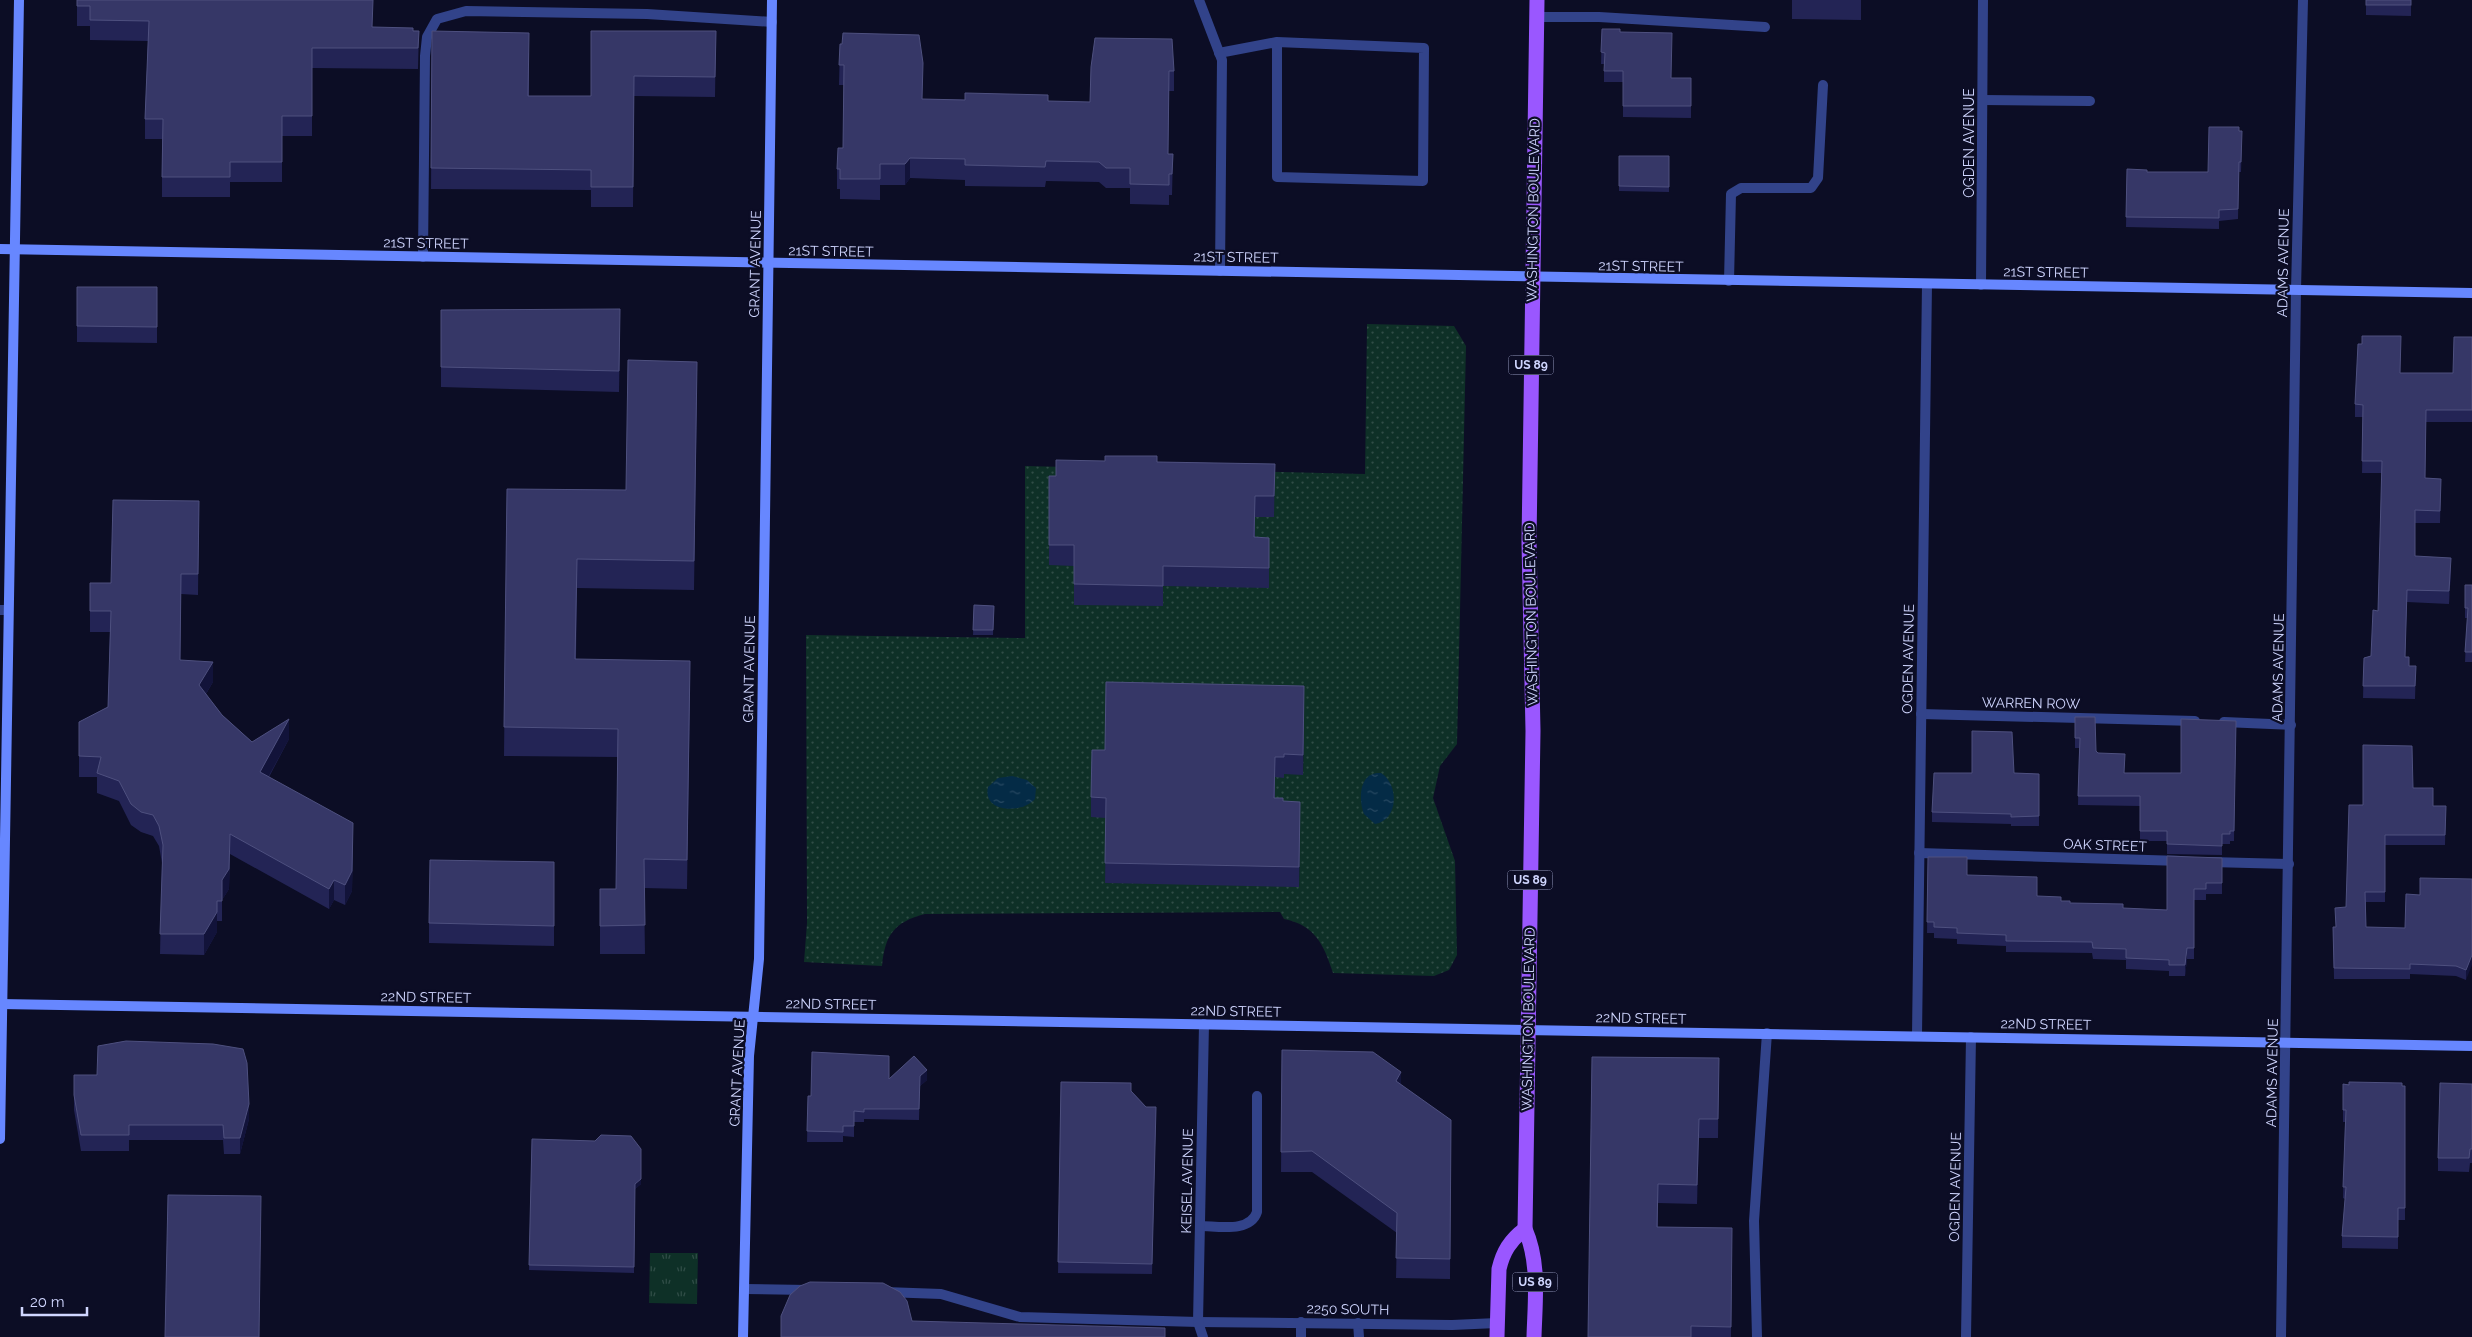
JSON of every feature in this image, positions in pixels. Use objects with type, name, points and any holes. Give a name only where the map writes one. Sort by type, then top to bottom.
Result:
[{"type":"main road","name":"WASHINGTON BOULEVARD","points":[[1534,1337],[1535,1266],[1533,1252],[1524,1229],[1533,731],[1529,542],[1537,0]]},
{"type":"main road","name":"US 89","points":[[1497,1330],[1498,1269],[1510,1242],[1524,1229]]},
{"type":"street","points":[[0,1139],[4,610],[16,249],[19,0]]},
{"type":"street","name":"GRANT AVENUE","points":[[744,1337],[749,1056],[758,959],[772,0]]},
{"type":"street","points":[[1199,0],[1202,13],[1222,60],[1220,270]]},
{"type":"street","name":"OGDEN AVENUE","points":[[1982,285],[1983,0]]},
{"type":"street","name":"ADAMS AVENUE","points":[[2281,1337],[2296,290],[2303,0]]},
{"type":"street","points":[[423,256],[425,56],[427,37],[437,20],[466,11],[647,14],[772,22]]},
{"type":"street","points":[[1536,17],[1599,17],[1765,27]]},
{"type":"street","points":[[1219,53],[1277,42],[1424,48],[1423,181],[1277,177],[1277,42]]},
{"type":"street","points":[[1729,281],[1731,194],[1741,188],[1811,188],[1818,178],[1823,85]]},
{"type":"street","points":[[1982,100],[2090,101]]},
{"type":"street","name":"21ST STREET","points":[[0,249],[1220,270],[1532,278],[2472,293]]},
{"type":"street","name":"OGDEN AVENUE","points":[[1917,1035],[1927,284]]},
{"type":"street","name":"WARREN ROW","points":[[1921,714],[2291,725]]},
{"type":"street","name":"OAK STREET","points":[[1919,853],[2289,864]]},
{"type":"street","name":"22ND STREET","points":[[1,1004],[1917,1035],[2472,1046]]},
{"type":"street","name":"KEISEL AVENUE","points":[[1202,1337],[1198,1322],[1204,1024]]},
{"type":"street","points":[[1757,1337],[1754,1221],[1767,1033]]},
{"type":"street","name":"OGDEN AVENUE","points":[[1966,1337],[1971,1037]]},
{"type":"street","points":[[1200,1226],[1248,1225],[1255,1219],[1257,1212],[1257,1096]]},
{"type":"street","points":[[744,1290],[822,1290]]},
{"type":"street","name":"2250 SOUTH","points":[[879,1291],[941,1294],[1020,1317],[1198,1322],[1452,1325],[1497,1330]]},
{"type":"street","points":[[1301,1322],[1301,1337]]},
{"type":"street","points":[[1358,1323],[1358,1337]]},
{"type":"green space","points":[[1367,324],[1454,326],[1466,346],[1457,744],[1440,766],[1433,798],[1455,861],[1457,955],[1449,970],[1434,976],[1333,973],[1322,945],[1311,931],[1295,922],[1284,919],[1280,912],[925,914],[906,921],[893,931],[883,955],[882,966],[804,962],[807,923],[806,635],[1025,638],[1025,466],[1365,474]]},
{"type":"green space","points":[[650,1253],[698,1253],[697,1304],[649,1303]]},
{"type":"water","points":[[1381,773],[1391,785],[1394,801],[1389,816],[1375,824],[1364,814],[1361,794],[1364,781],[1368,776]]},
{"type":"water","points":[[1012,776],[1027,780],[1036,788],[1035,799],[1029,804],[1013,809],[997,806],[991,802],[988,796],[988,787],[998,778]]},
{"type":"building","points":[[77,0],[373,0],[372,27],[413,28],[413,31],[419,31],[418,48],[312,48],[312,116],[282,116],[282,162],[230,162],[230,177],[162,177],[163,119],[145,119],[149,21],[90,20],[90,6],[77,6]]},
{"type":"building","points":[[2366,0],[2411,0],[2411,5],[2366,5]]},
{"type":"building","points":[[1602,29],[1620,29],[1620,32],[1672,33],[1671,78],[1691,78],[1691,106],[1623,106],[1623,71],[1604,71],[1605,53],[1601,52]]},
{"type":"building","points":[[432,31],[529,33],[528,96],[591,96],[591,31],[716,31],[715,77],[634,76],[633,187],[591,187],[591,170],[431,168]]},
{"type":"building","points":[[843,33],[919,35],[923,63],[922,99],[965,100],[965,93],[1048,95],[1048,101],[1090,102],[1091,67],[1095,38],[1172,39],[1174,71],[1169,71],[1168,154],[1173,154],[1172,174],[1169,174],[1169,185],[1130,184],[1130,168],[1106,168],[1099,162],[1046,161],[1045,167],[965,165],[965,159],[910,158],[905,164],[880,164],[880,179],[840,179],[840,169],[837,169],[838,148],[843,148],[844,65],[839,65],[840,44],[842,44]]},
{"type":"building","points":[[2209,127],[2239,127],[2239,131],[2242,131],[2238,209],[2219,210],[2219,218],[2126,217],[2127,169],[2147,170],[2147,172],[2208,172]]},
{"type":"building","points":[[1619,156],[1669,156],[1669,187],[1619,186]]},
{"type":"building","points":[[77,287],[157,287],[157,327],[77,326]]},
{"type":"building","points":[[620,309],[619,371],[441,367],[441,310]]},
{"type":"building","points":[[2362,336],[2401,336],[2400,373],[2453,373],[2454,337],[2472,337],[2472,410],[2426,410],[2425,478],[2441,479],[2440,511],[2415,510],[2415,556],[2451,558],[2449,591],[2407,590],[2405,657],[2409,657],[2409,666],[2416,666],[2415,686],[2363,686],[2364,658],[2371,656],[2373,610],[2378,611],[2382,461],[2362,461],[2363,405],[2355,404],[2358,344],[2362,344]]},
{"type":"building","points":[[628,360],[697,362],[694,561],[577,559],[575,659],[690,661],[687,860],[644,859],[645,925],[600,926],[600,889],[616,889],[618,729],[504,727],[507,489],[626,490]]},
{"type":"building","points":[[1105,456],[1157,456],[1157,462],[1275,464],[1274,496],[1255,496],[1254,537],[1269,538],[1269,568],[1163,566],[1163,586],[1074,584],[1074,545],[1049,545],[1049,476],[1056,476],[1056,460],[1105,461]]},
{"type":"building","points":[[113,500],[199,501],[198,574],[181,574],[180,660],[213,662],[199,685],[222,715],[252,742],[289,719],[260,772],[353,823],[352,871],[345,885],[334,880],[329,889],[230,834],[229,869],[222,880],[222,901],[217,901],[217,912],[204,934],[160,934],[163,845],[159,826],[153,815],[141,812],[131,804],[119,781],[97,773],[101,757],[79,756],[79,722],[108,707],[111,611],[90,611],[90,583],[111,583]]},
{"type":"building","points":[[2465,585],[2472,585],[2472,652],[2465,652],[2468,608],[2465,608]]},
{"type":"building","points":[[974,605],[994,606],[993,630],[973,630]]},
{"type":"building","points":[[1106,682],[1304,686],[1303,755],[1284,754],[1284,757],[1275,757],[1274,798],[1283,798],[1283,801],[1300,802],[1299,867],[1105,863],[1106,798],[1091,797],[1092,750],[1105,750]]},
{"type":"building","points":[[2075,717],[2095,717],[2096,751],[2098,753],[2125,754],[2124,773],[2181,773],[2181,719],[2236,721],[2234,831],[2230,831],[2230,834],[2222,834],[2222,846],[2167,844],[2167,831],[2140,831],[2140,796],[2078,796],[2080,738],[2075,738]]},
{"type":"building","points":[[1972,731],[2012,732],[2014,773],[2039,774],[2039,816],[2011,817],[2011,814],[1932,812],[1934,773],[1972,773]]},
{"type":"building","points":[[2363,745],[2412,746],[2413,788],[2433,788],[2433,806],[2446,806],[2445,835],[2385,835],[2385,892],[2365,892],[2366,927],[2405,928],[2406,894],[2420,895],[2420,878],[2472,879],[2472,955],[2466,970],[2456,966],[2410,964],[2410,969],[2334,968],[2333,927],[2336,927],[2335,908],[2346,907],[2349,805],[2363,805]]},
{"type":"building","points":[[2167,856],[2222,858],[2222,883],[2206,883],[2206,889],[2194,889],[2194,948],[2187,948],[2185,965],[2169,965],[2169,960],[2126,958],[2126,949],[2093,948],[2092,942],[2006,941],[2006,935],[1957,933],[1957,928],[1934,927],[1934,922],[1927,922],[1928,857],[1967,857],[1967,875],[2037,877],[2037,896],[2061,897],[2061,901],[2070,901],[2070,903],[2123,904],[2123,908],[2167,910]]},
{"type":"building","points":[[430,860],[554,862],[554,926],[429,923]]},
{"type":"building","points":[[126,1041],[213,1044],[243,1049],[247,1063],[249,1104],[240,1138],[224,1138],[223,1125],[129,1125],[129,1135],[81,1135],[74,1095],[74,1075],[97,1075],[98,1046]]},
{"type":"building","points":[[1282,1050],[1373,1052],[1401,1072],[1396,1081],[1451,1120],[1450,1259],[1396,1258],[1397,1213],[1312,1151],[1281,1152]]},
{"type":"building","points":[[812,1052],[889,1056],[889,1079],[914,1056],[927,1070],[920,1076],[919,1109],[864,1109],[864,1112],[854,1111],[854,1126],[843,1126],[843,1132],[807,1131],[808,1096],[811,1096]]},
{"type":"building","points":[[1592,1057],[1719,1058],[1718,1119],[1699,1119],[1697,1185],[1658,1184],[1657,1227],[1732,1228],[1731,1327],[1691,1326],[1691,1337],[1588,1337]]},
{"type":"building","points":[[1061,1082],[1131,1083],[1131,1091],[1146,1107],[1156,1107],[1152,1264],[1058,1262]]},
{"type":"building","points":[[2349,1082],[2402,1083],[2402,1086],[2405,1086],[2405,1208],[2398,1208],[2398,1237],[2342,1236],[2346,1187],[2343,1187],[2346,1110],[2343,1110],[2343,1084],[2349,1085]]},
{"type":"building","points":[[2440,1083],[2472,1084],[2472,1149],[2470,1149],[2469,1158],[2438,1158]]},
{"type":"building","points":[[601,1135],[631,1136],[641,1149],[641,1179],[635,1184],[634,1267],[529,1265],[532,1139],[595,1141]]},
{"type":"building","points":[[168,1195],[261,1196],[259,1337],[165,1337]]},
{"type":"building","points":[[810,1282],[883,1283],[900,1292],[907,1301],[912,1321],[1165,1328],[1165,1337],[781,1337],[781,1316],[790,1295],[800,1286]]}]
